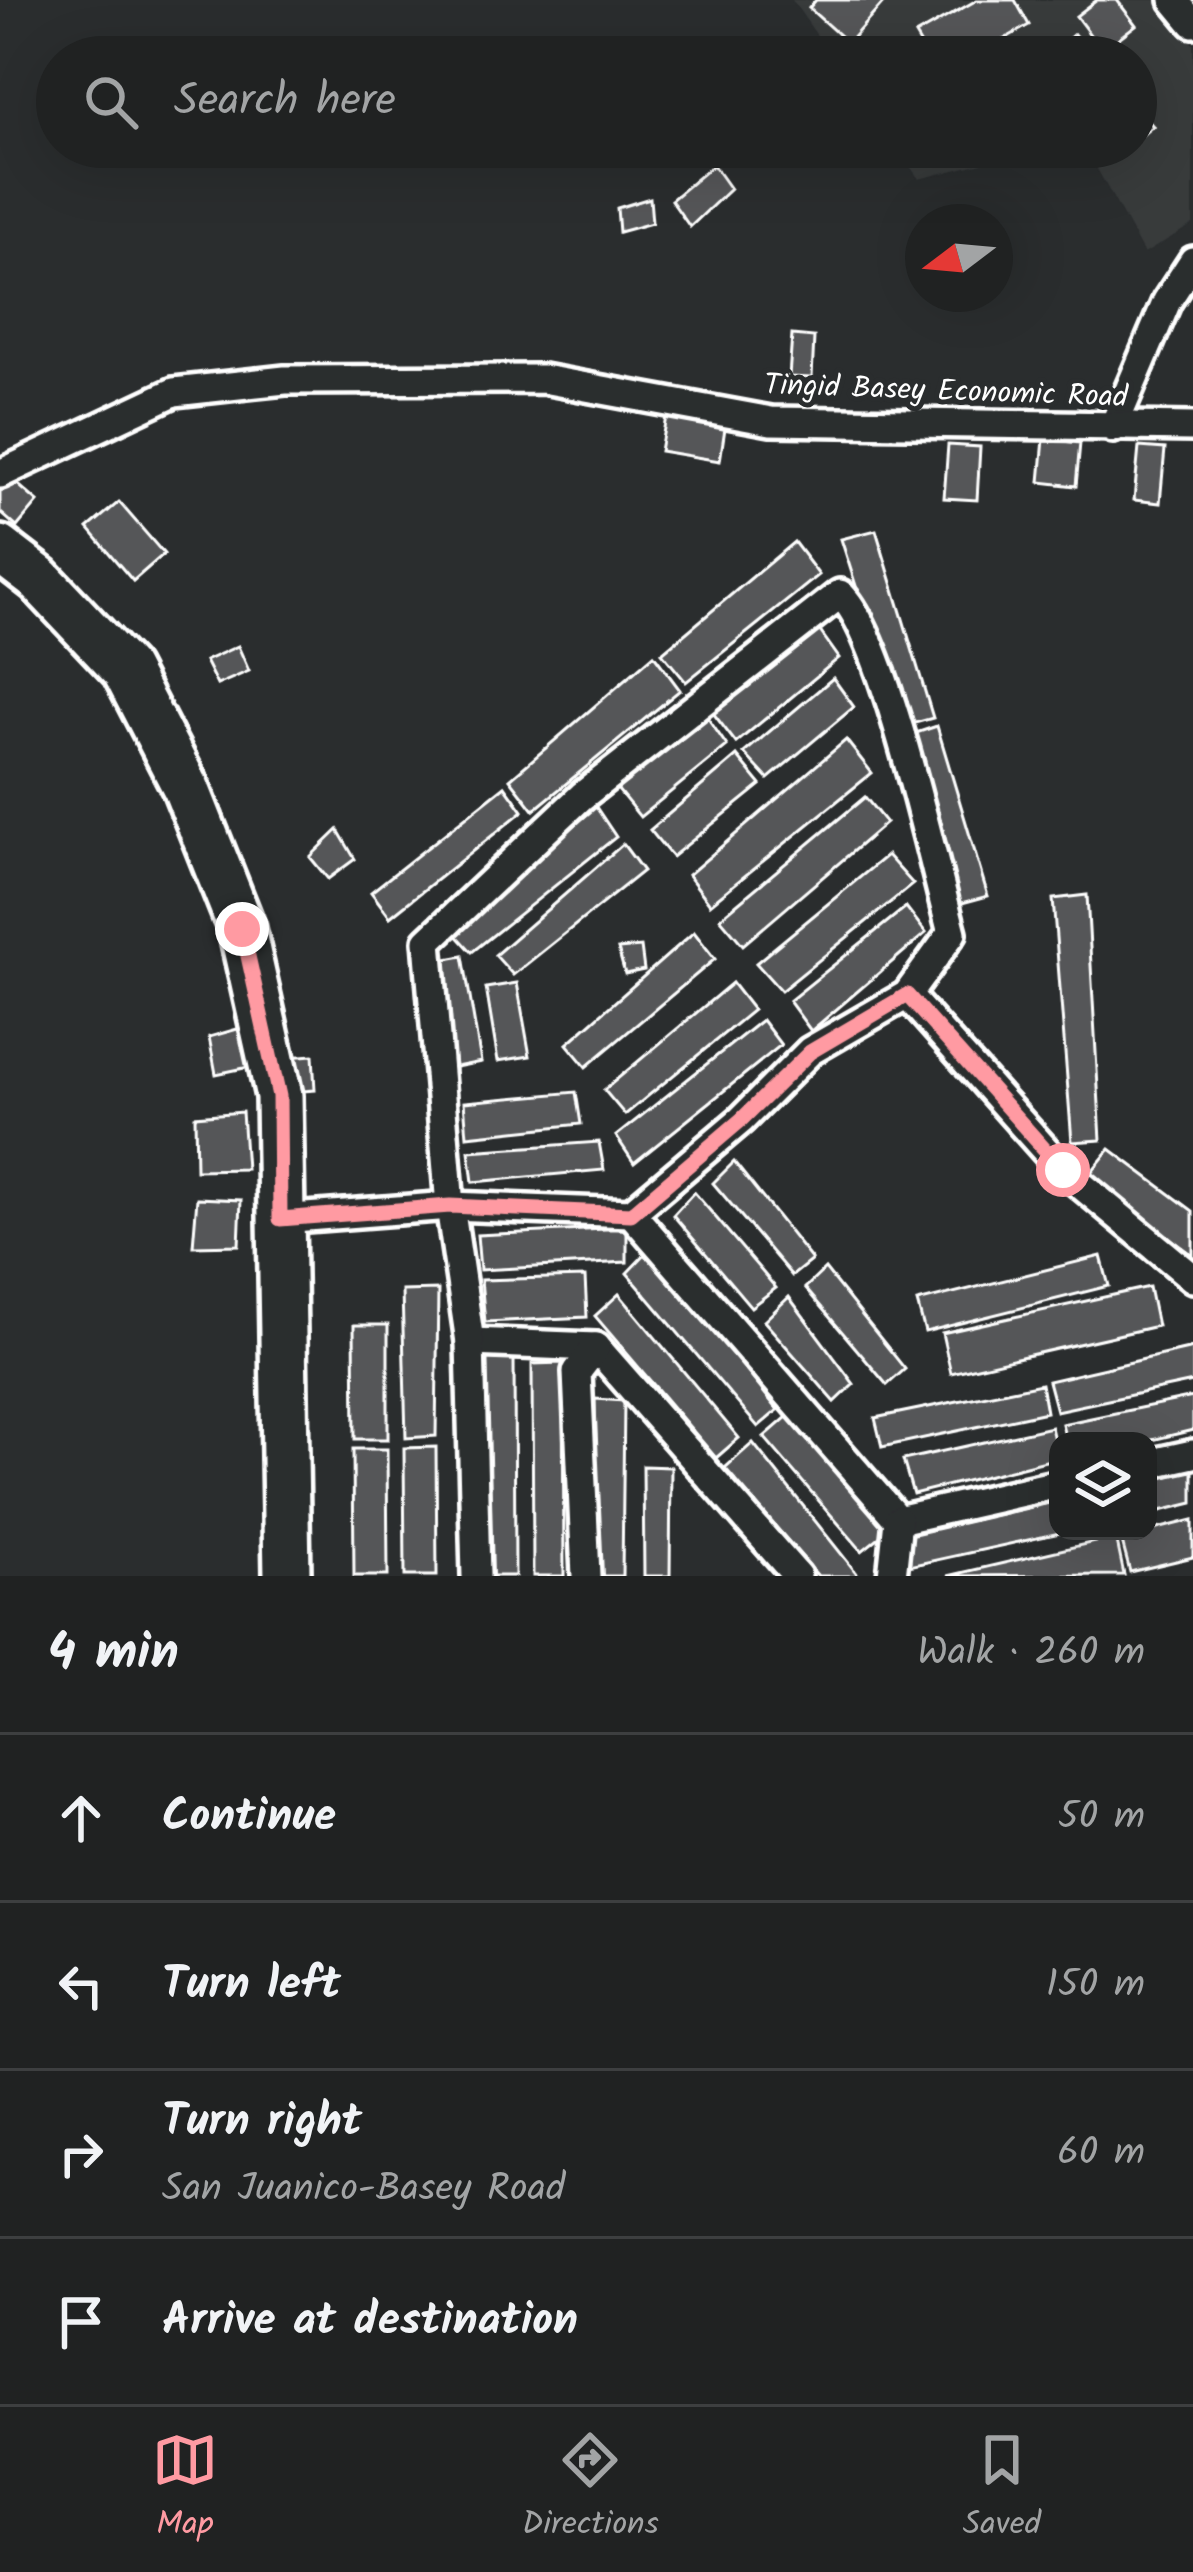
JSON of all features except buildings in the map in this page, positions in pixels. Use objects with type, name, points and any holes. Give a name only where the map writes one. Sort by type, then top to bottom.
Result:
[{"type":"main road","points":[[0,548],[39,579],[125,670],[186,788],[242,929],[279,1096],[287,1576]]},
{"type":"street","points":[[1174,0],[1193,23]]},
{"type":"street","points":[[1113,428],[1167,302],[1193,261]]},
{"type":"street","name":"Tingid Basey Economic Road","points":[[0,474],[174,392],[285,380],[543,379],[771,422],[1193,427]]},
{"type":"street","points":[[280,1219],[450,1206],[631,1214],[741,1120],[810,1052],[907,995],[952,933],[878,665],[856,610],[841,594],[582,796],[428,941],[450,1206],[470,1342],[476,1576]]},
{"type":"street","points":[[907,995],[1063,1170],[1193,1278]]},
{"type":"street","points":[[631,1214],[898,1520],[892,1576]]},
{"type":"street","points":[[470,1342],[596,1347],[797,1576]]},
{"type":"street","points":[[586,1576],[577,1372],[596,1347]]},
{"type":"street","points":[[1157,1462],[1193,1454]]},
{"type":"street","points":[[898,1520],[1049,1486]]},
{"type":"shaded area","points":[[792,0],[1158,0],[1193,44],[1193,224],[1144,254],[1097,168],[1157,168],[1157,36],[817,36]]},
{"type":"shaded area","points":[[911,168],[963,168],[919,179]]},
{"type":"route","points":[[242,929],[279,1096],[280,1219],[450,1206],[631,1214],[741,1120],[810,1052],[907,995],[1063,1170]]}]
